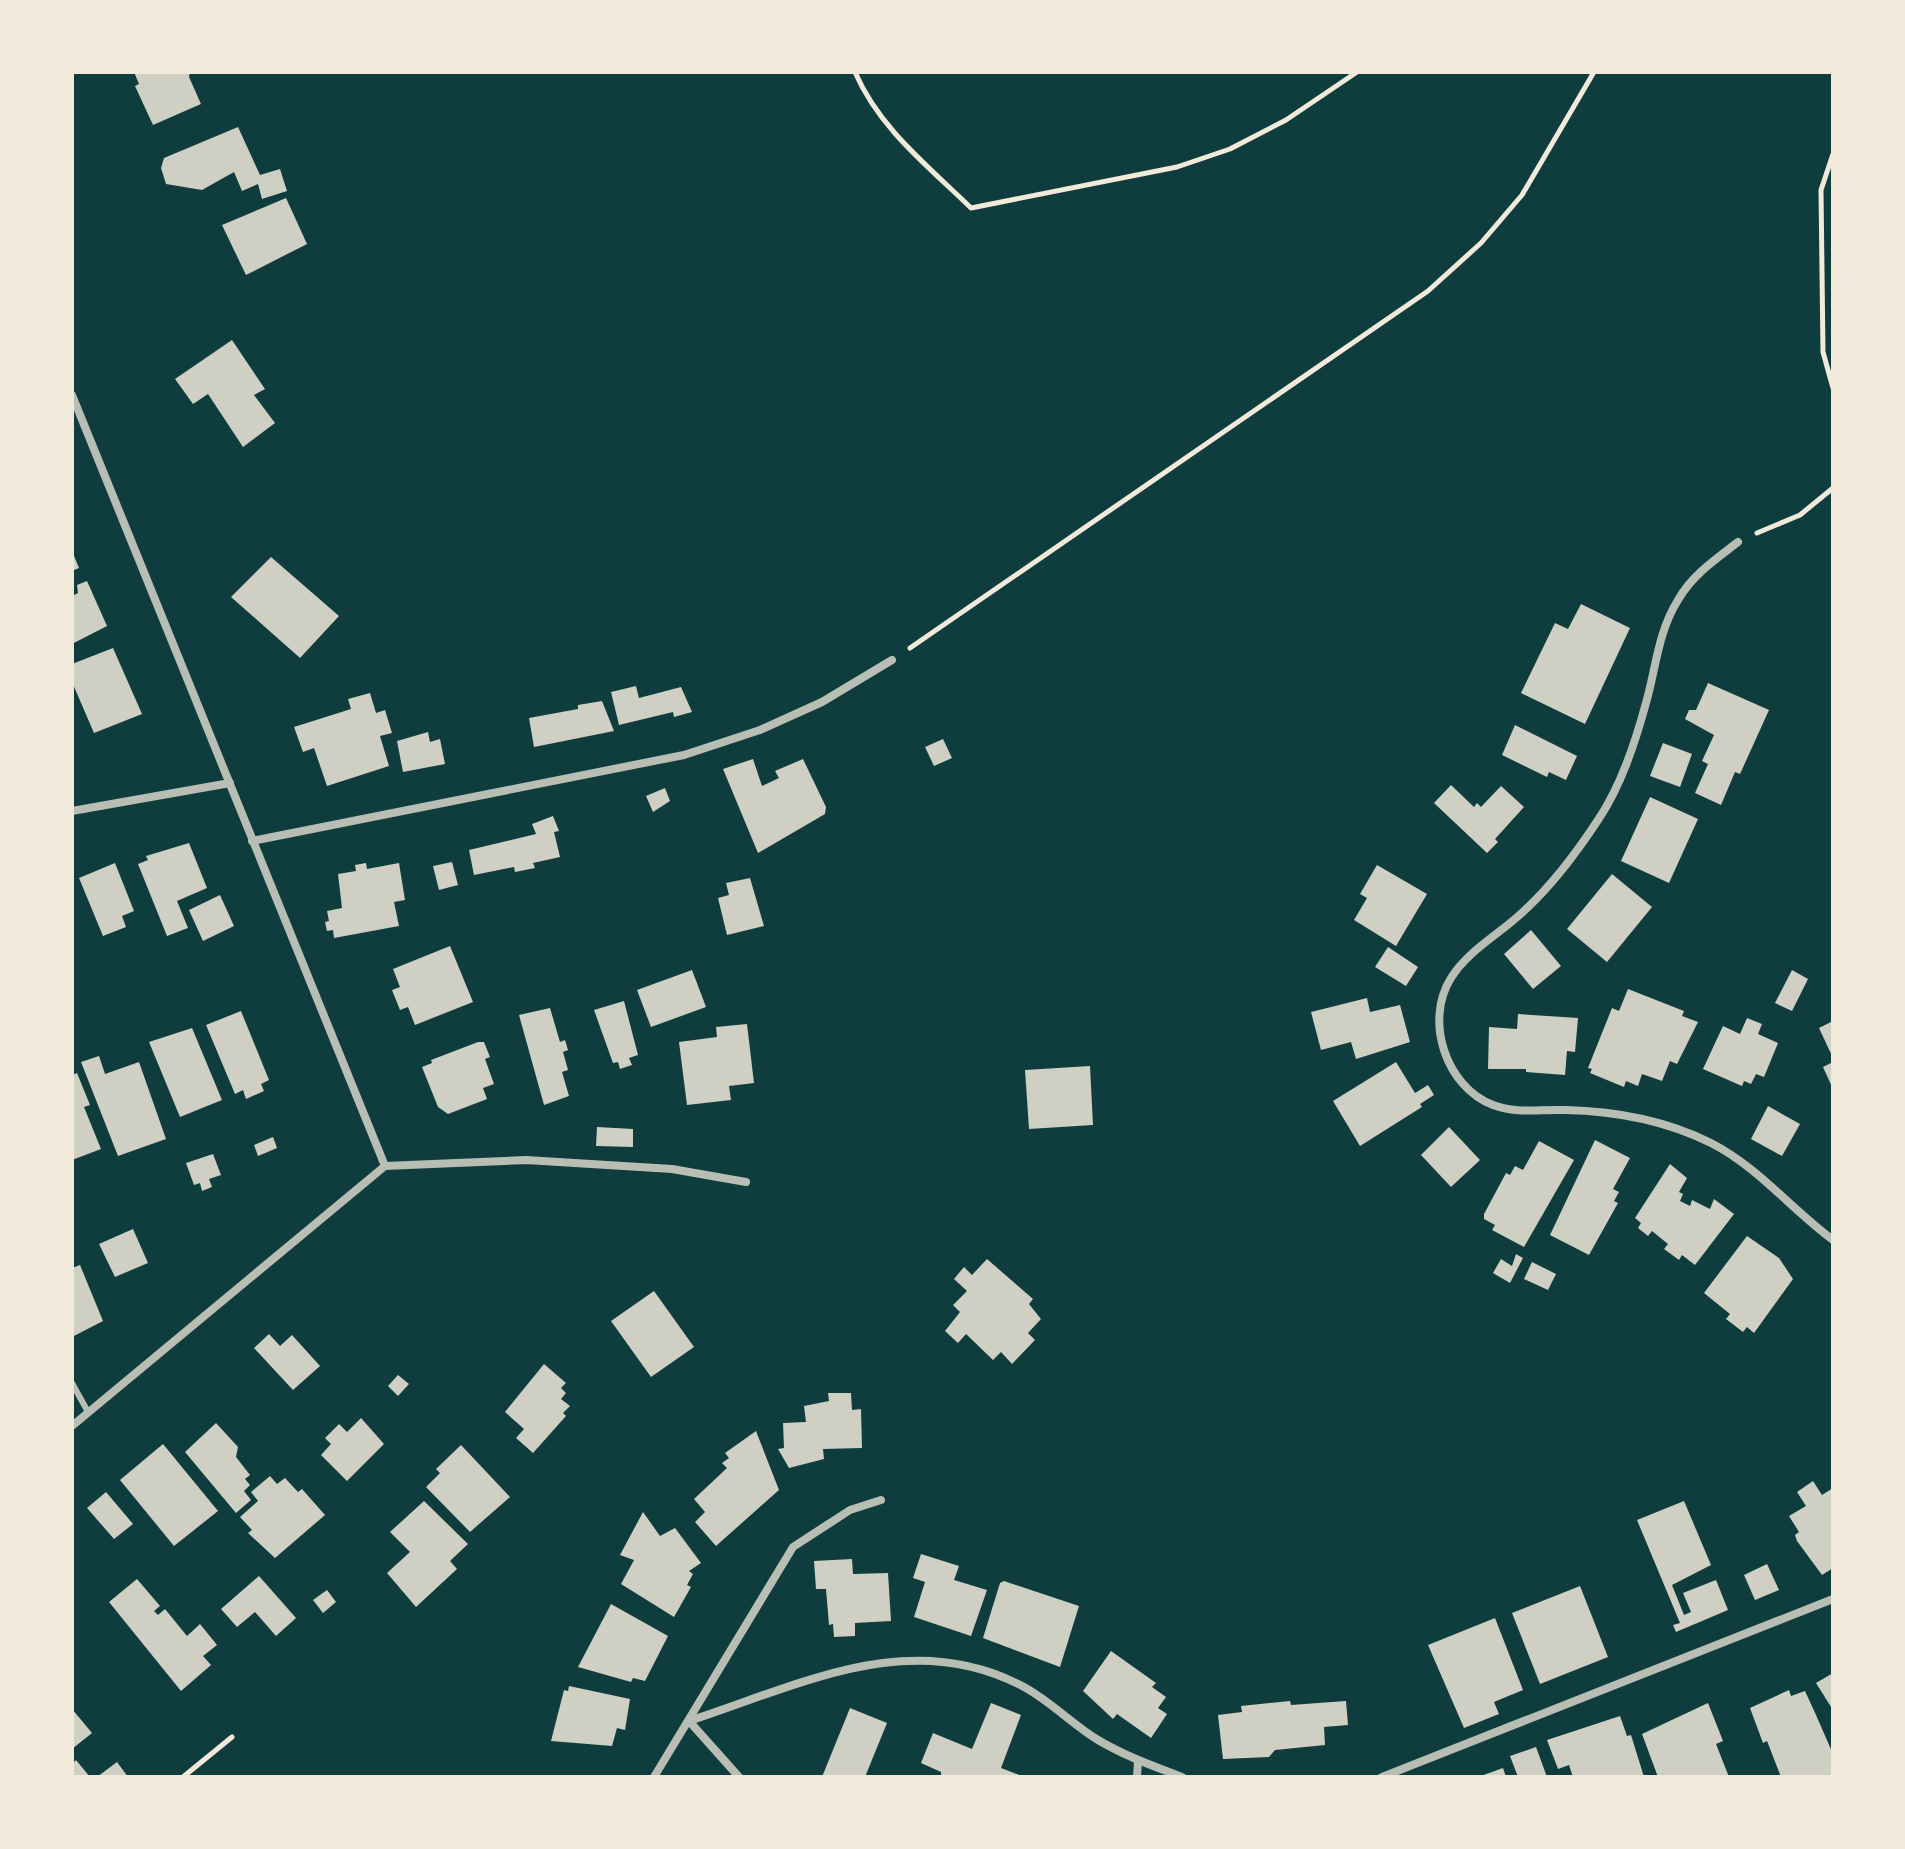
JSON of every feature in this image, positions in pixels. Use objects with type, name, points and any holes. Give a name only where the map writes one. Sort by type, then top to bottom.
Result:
[{"type":"street","points":[[72,395],[385,1166]]},
{"type":"street","points":[[1738,542],[1705,567],[1678,599],[1660,637],[1646,702],[1629,758],[1600,816],[1567,865],[1525,910],[1467,958],[1449,980],[1439,1009],[1440,1040],[1450,1067],[1468,1089],[1491,1105],[1518,1112],[1616,1113],[1667,1125],[1711,1143],[1756,1171],[1833,1240]]},
{"type":"street","points":[[252,841],[684,755],[760,730],[822,702],[892,660]]},
{"type":"street","points":[[72,811],[230,783]]},
{"type":"street","points":[[72,1426],[385,1166],[526,1160],[672,1169],[746,1182]]},
{"type":"street","points":[[654,1777],[793,1547],[850,1510],[881,1500]]},
{"type":"street","points":[[1382,1777],[1833,1599]]},
{"type":"street","points":[[689,1721],[863,1664],[902,1658],[941,1659],[986,1670],[1025,1687],[1097,1739],[1138,1761],[1182,1777]]},
{"type":"street","points":[[689,1721],[739,1777]]},
{"type":"street","points":[[1137,1777],[1138,1761]]},
{"type":"lane","points":[[72,1383],[88,1412]]},
{"type":"path","points":[[855,72],[866,97],[887,127],[971,208],[1177,167],[1230,149],[1286,120],[1357,72]]},
{"type":"path","points":[[892,660],[1428,291],[1481,243],[1522,195],[1594,72]]},
{"type":"path","points":[[1833,154],[1821,190],[1823,352],[1833,388]]},
{"type":"path","points":[[1738,542],[1800,515],[1833,488]]},
{"type":"path","points":[[183,1777],[232,1737]]},
{"type":"building","points":[[134,72],[190,72],[189,77],[201,104],[153,125],[135,86],[139,84]]},
{"type":"building","points":[[238,127],[260,175],[280,169],[287,191],[262,199],[258,184],[242,191],[234,172],[202,190],[166,184],[161,168],[164,158]]},
{"type":"building","points":[[286,198],[307,244],[246,275],[222,225]]},
{"type":"building","points":[[232,340],[265,389],[254,395],[275,423],[243,447],[208,394],[193,404],[175,379]]},
{"type":"building","points":[[72,551],[79,568],[72,571]]},
{"type":"building","points":[[271,557],[339,616],[300,658],[231,597]]},
{"type":"building","points":[[87,581],[107,626],[72,644],[72,596],[78,593],[77,585]]},
{"type":"building","points":[[1581,604],[1630,628],[1585,724],[1521,693],[1555,623],[1568,629]]},
{"type":"building","points":[[113,648],[142,714],[94,733],[72,682],[72,664]]},
{"type":"building","points":[[1708,683],[1769,710],[1740,774],[1735,772],[1721,805],[1695,793],[1708,764],[1702,761],[1714,735],[1685,719],[1689,710],[1696,710]]},
{"type":"building","points":[[636,686],[639,698],[681,687],[692,712],[674,717],[673,712],[619,725],[611,692]]},
{"type":"building","points":[[370,693],[376,713],[385,710],[392,733],[380,736],[389,766],[327,786],[314,748],[303,752],[294,727],[351,709],[348,699]]},
{"type":"building","points":[[602,701],[614,731],[534,747],[529,718]]},
{"type":"building","points":[[1515,725],[1577,756],[1566,780],[1549,772],[1547,777],[1502,755]]},
{"type":"building","points":[[428,732],[430,742],[440,739],[445,764],[403,772],[397,741]]},
{"type":"building","points":[[943,739],[952,758],[934,766],[925,747]]},
{"type":"building","points":[[1663,743],[1692,754],[1680,787],[1650,776]]},
{"type":"building","points":[[753,759],[762,786],[779,778],[775,771],[803,759],[826,807],[825,814],[758,853],[723,769]]},
{"type":"building","points":[[1451,785],[1474,807],[1477,803],[1481,807],[1501,786],[1524,807],[1495,839],[1498,842],[1487,853],[1434,803]]},
{"type":"building","points":[[665,788],[670,801],[653,812],[646,796]]},
{"type":"building","points":[[1650,797],[1698,819],[1669,883],[1621,861]]},
{"type":"building","points":[[553,816],[559,831],[554,832],[560,857],[533,863],[535,868],[515,872],[514,867],[474,875],[469,850],[536,834],[532,824]]},
{"type":"building","points":[[189,843],[207,888],[177,901],[188,928],[167,936],[138,864],[148,860],[146,856]]},
{"type":"building","points":[[452,862],[458,885],[439,890],[433,866]]},
{"type":"building","points":[[115,863],[134,911],[122,916],[126,927],[103,936],[79,878]]},
{"type":"building","points":[[366,863],[367,869],[399,863],[405,900],[394,902],[399,926],[334,938],[333,930],[327,931],[325,922],[329,921],[327,911],[342,908],[338,874],[356,871],[355,865]]},
{"type":"building","points":[[1377,865],[1427,894],[1396,946],[1354,920],[1367,898],[1360,894]]},
{"type":"building","points":[[1612,874],[1652,907],[1607,962],[1567,929]]},
{"type":"building","points":[[750,878],[764,926],[727,935],[718,898],[729,895],[726,883]]},
{"type":"building","points":[[220,895],[234,926],[203,941],[189,910]]},
{"type":"building","points":[[1531,930],[1561,966],[1533,989],[1504,954]]},
{"type":"building","points":[[450,946],[473,1002],[415,1025],[408,1007],[400,1010],[392,990],[400,987],[393,969]]},
{"type":"building","points":[[1388,947],[1418,967],[1406,986],[1375,967]]},
{"type":"building","points":[[692,970],[706,1007],[651,1027],[637,990]]},
{"type":"building","points":[[1792,970],[1808,979],[1792,1011],[1775,1003]]},
{"type":"building","points":[[1628,989],[1684,1011],[1682,1016],[1698,1022],[1677,1064],[1670,1061],[1662,1081],[1642,1074],[1638,1086],[1626,1081],[1624,1087],[1590,1073],[1592,1069],[1588,1068],[1612,1008],[1619,1011]]},
{"type":"building","points":[[1367,998],[1370,1012],[1400,1005],[1410,1042],[1356,1059],[1351,1042],[1321,1050],[1311,1012]]},
{"type":"building","points":[[624,1001],[638,1055],[629,1058],[632,1065],[620,1069],[618,1062],[613,1063],[594,1010]]},
{"type":"building","points":[[550,1008],[560,1042],[565,1040],[568,1050],[563,1052],[568,1070],[562,1072],[569,1096],[544,1105],[519,1015]]},
{"type":"building","points":[[241,1011],[269,1080],[261,1084],[264,1091],[246,1099],[243,1090],[235,1094],[206,1025]]},
{"type":"building","points":[[1518,1014],[1578,1018],[1575,1052],[1567,1051],[1565,1075],[1526,1072],[1526,1069],[1488,1069],[1489,1027],[1517,1029]]},
{"type":"building","points":[[1747,1018],[1762,1024],[1758,1034],[1778,1043],[1764,1077],[1756,1074],[1751,1084],[1744,1081],[1742,1086],[1703,1069],[1723,1026],[1740,1034]]},
{"type":"building","points":[[1833,1021],[1833,1058],[1819,1028]]},
{"type":"building","points":[[747,1024],[754,1083],[729,1086],[731,1100],[687,1105],[679,1042],[717,1037],[716,1027]]},
{"type":"building","points":[[192,1028],[222,1100],[180,1117],[149,1042]]},
{"type":"building","points":[[484,1042],[490,1057],[485,1059],[494,1084],[483,1088],[487,1099],[448,1114],[438,1107],[422,1067],[432,1063],[431,1060]]},
{"type":"building","points":[[99,1056],[105,1074],[139,1062],[166,1139],[118,1156],[81,1062]]},
{"type":"building","points":[[1396,1062],[1415,1093],[1428,1085],[1434,1095],[1420,1104],[1422,1107],[1360,1146],[1333,1101]]},
{"type":"building","points":[[1833,1062],[1833,1089],[1823,1067]]},
{"type":"building","points":[[1090,1066],[1093,1125],[1029,1129],[1025,1070]]},
{"type":"building","points":[[77,1073],[90,1105],[84,1107],[101,1149],[72,1160],[72,1075]]},
{"type":"building","points":[[1768,1106],[1800,1124],[1782,1156],[1751,1139]]},
{"type":"building","points":[[597,1127],[633,1129],[633,1147],[596,1146]]},
{"type":"building","points":[[1449,1127],[1480,1160],[1451,1187],[1421,1155]]},
{"type":"building","points":[[273,1137],[277,1148],[258,1156],[254,1145]]},
{"type":"building","points":[[1595,1140],[1630,1158],[1613,1189],[1619,1192],[1614,1201],[1618,1203],[1589,1255],[1550,1235]]},
{"type":"building","points":[[1539,1141],[1574,1160],[1524,1247],[1492,1230],[1495,1225],[1484,1219],[1484,1214],[1506,1173],[1510,1175],[1515,1166],[1523,1170]]},
{"type":"building","points":[[213,1154],[221,1175],[209,1179],[212,1187],[202,1191],[200,1183],[194,1185],[186,1163]]},
{"type":"building","points":[[1670,1164],[1687,1178],[1679,1192],[1683,1194],[1680,1201],[1690,1206],[1692,1200],[1710,1209],[1714,1199],[1734,1214],[1695,1265],[1682,1255],[1679,1260],[1664,1249],[1668,1244],[1652,1231],[1648,1236],[1638,1228],[1641,1223],[1635,1218]]},
{"type":"building","points":[[133,1229],[148,1263],[115,1277],[99,1244]]},
{"type":"building","points":[[1747,1236],[1779,1258],[1793,1279],[1754,1333],[1747,1327],[1743,1332],[1726,1319],[1730,1314],[1704,1293]]},
{"type":"building","points":[[1516,1254],[1523,1258],[1510,1283],[1493,1273],[1501,1259],[1512,1266]]},
{"type":"building","points":[[987,1259],[1033,1299],[1029,1304],[1041,1319],[1028,1333],[1035,1340],[1012,1364],[1001,1352],[993,1360],[966,1334],[958,1343],[945,1331],[960,1312],[953,1305],[967,1291],[954,1279],[964,1267],[972,1275]]},
{"type":"building","points":[[1532,1262],[1556,1274],[1548,1290],[1524,1279]]},
{"type":"building","points":[[80,1265],[103,1321],[72,1337],[72,1268]]},
{"type":"building","points":[[654,1291],[694,1347],[651,1377],[611,1321]]},
{"type":"building","points":[[269,1334],[280,1346],[292,1335],[320,1366],[293,1390],[254,1348]]},
{"type":"building","points":[[544,1364],[566,1383],[561,1388],[566,1393],[561,1399],[570,1406],[563,1413],[566,1416],[533,1453],[516,1438],[524,1429],[505,1412]]},
{"type":"building","points":[[398,1375],[409,1384],[398,1396],[388,1386]]},
{"type":"building","points":[[828,1393],[851,1393],[852,1410],[861,1409],[862,1448],[823,1449],[824,1459],[789,1468],[778,1449],[784,1448],[783,1423],[806,1422],[804,1406],[829,1401]]},
{"type":"building","points":[[361,1418],[384,1444],[347,1481],[321,1455],[331,1444],[325,1438],[339,1424],[347,1432]]},
{"type":"building","points":[[216,1423],[238,1447],[236,1457],[250,1475],[245,1479],[250,1485],[244,1491],[251,1500],[236,1513],[185,1452]]},
{"type":"building","points":[[756,1431],[779,1490],[716,1546],[695,1522],[705,1512],[694,1499],[727,1468],[722,1463],[729,1458],[725,1453]]},
{"type":"building","points":[[163,1444],[218,1511],[174,1546],[120,1480]]},
{"type":"building","points":[[461,1445],[510,1497],[470,1532],[426,1487],[440,1473],[436,1469]]},
{"type":"building","points":[[270,1476],[277,1484],[285,1478],[298,1492],[302,1489],[325,1515],[275,1558],[248,1533],[252,1530],[240,1517],[258,1501],[251,1492]]},
{"type":"building","points":[[1813,1481],[1822,1495],[1833,1488],[1833,1568],[1822,1575],[1797,1541],[1795,1535],[1799,1532],[1789,1516],[1806,1506],[1797,1492]]},
{"type":"building","points":[[106,1492],[133,1524],[114,1539],[87,1508]]},
{"type":"building","points":[[424,1501],[468,1544],[450,1561],[457,1569],[416,1607],[387,1573],[410,1552],[390,1532]]},
{"type":"building","points":[[1684,1501],[1711,1565],[1672,1585],[1684,1615],[1691,1612],[1683,1593],[1716,1580],[1728,1610],[1676,1632],[1673,1625],[1680,1623],[1637,1520]]},
{"type":"building","points":[[643,1512],[660,1536],[675,1528],[701,1563],[689,1571],[693,1574],[687,1585],[691,1587],[674,1617],[621,1584],[634,1560],[620,1555]]},
{"type":"building","points":[[921,1554],[959,1566],[954,1580],[987,1590],[971,1636],[914,1617],[925,1582],[913,1578]]},
{"type":"building","points":[[852,1559],[853,1574],[888,1573],[891,1621],[855,1623],[855,1636],[834,1637],[833,1624],[829,1625],[826,1589],[816,1589],[814,1561]]},
{"type":"building","points":[[1767,1564],[1779,1590],[1755,1600],[1744,1575]]},
{"type":"building","points":[[259,1576],[296,1618],[276,1636],[255,1612],[237,1627],[221,1609]]},
{"type":"building","points":[[137,1579],[160,1606],[154,1611],[158,1615],[165,1609],[187,1636],[200,1624],[217,1645],[203,1656],[211,1665],[181,1691],[109,1602]]},
{"type":"building","points":[[1004,1581],[1079,1606],[1060,1667],[983,1638],[1000,1583]]},
{"type":"building","points":[[1580,1586],[1608,1657],[1540,1684],[1512,1613]]},
{"type":"building","points":[[327,1590],[336,1602],[323,1613],[313,1600]]},
{"type":"building","points":[[611,1604],[668,1636],[645,1681],[633,1678],[631,1682],[578,1667]]},
{"type":"building","points":[[1495,1618],[1523,1690],[1494,1702],[1499,1714],[1464,1728],[1428,1645]]},
{"type":"building","points":[[1111,1651],[1156,1683],[1152,1687],[1166,1697],[1158,1708],[1167,1714],[1151,1738],[1117,1714],[1113,1719],[1083,1691]]},
{"type":"building","points":[[1833,1673],[1833,1710],[1816,1683]]},
{"type":"building","points":[[569,1686],[630,1699],[625,1730],[617,1728],[612,1746],[551,1741],[564,1690],[568,1691]]},
{"type":"building","points":[[1789,1690],[1791,1696],[1805,1691],[1833,1754],[1833,1777],[1781,1777],[1767,1741],[1763,1743],[1750,1708]]},
{"type":"building","points":[[1290,1701],[1291,1705],[1346,1701],[1348,1725],[1324,1727],[1325,1745],[1275,1750],[1269,1757],[1223,1759],[1218,1715],[1242,1712],[1241,1706]]},
{"type":"building","points":[[991,1703],[1021,1715],[1001,1768],[1025,1777],[941,1777],[941,1772],[921,1763],[933,1733],[972,1749]]},
{"type":"building","points":[[1708,1703],[1723,1741],[1716,1744],[1729,1777],[1658,1777],[1642,1734]]},
{"type":"building","points":[[850,1708],[887,1723],[865,1777],[822,1777]]},
{"type":"building","points":[[72,1709],[92,1733],[72,1749]]},
{"type":"building","points":[[1620,1716],[1627,1736],[1631,1735],[1644,1777],[1573,1777],[1569,1765],[1558,1769],[1547,1740]]},
{"type":"building","points":[[1536,1747],[1547,1777],[1518,1777],[1510,1756]]},
{"type":"building","points":[[76,1760],[90,1777],[72,1777],[72,1764]]},
{"type":"building","points":[[117,1762],[128,1777],[97,1777]]},
{"type":"building","points":[[1503,1768],[1506,1777],[1478,1777]]}]
